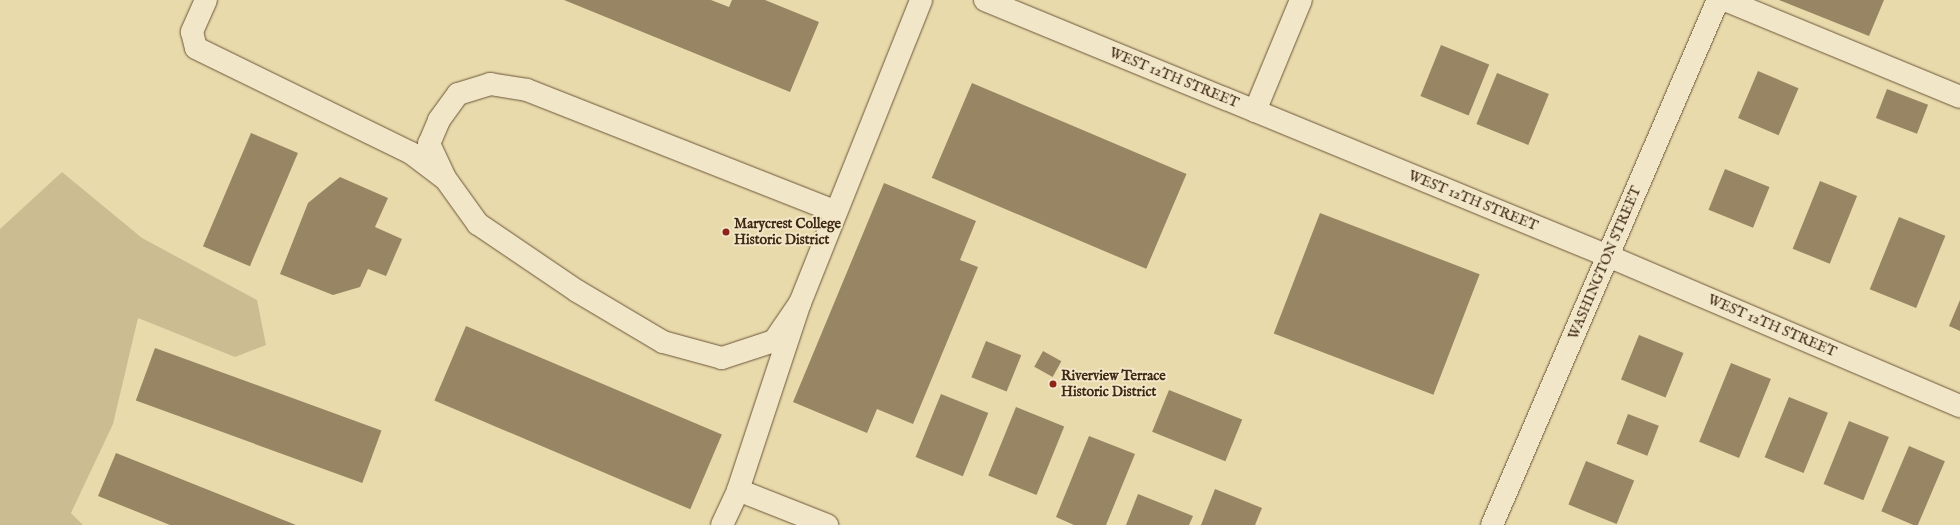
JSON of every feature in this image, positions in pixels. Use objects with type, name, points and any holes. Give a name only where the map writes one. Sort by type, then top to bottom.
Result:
[{"type":"street","points":[[206,0],[192,32],[196,48],[411,153],[445,178]]},
{"type":"street","points":[[722,525],[738,490],[800,303],[921,0]]},
{"type":"street","name":"WEST 12TH STREET","points":[[985,0],[1608,256],[1960,406]]},
{"type":"street","points":[[1255,111],[1301,0]]},
{"type":"street","name":"WASHINGTON STREET","points":[[1492,525],[1718,0]]},
{"type":"street","points":[[1724,0],[1960,97]]},
{"type":"street","points":[[800,303],[774,341],[722,358],[663,342],[577,291],[478,224],[445,178],[429,144],[439,120],[458,94],[490,84],[527,90],[836,212]]},
{"type":"street","points":[[738,490],[827,525]]},
{"type":"shaded area","points":[[62,172],[142,238],[257,300],[266,345],[235,357],[138,318],[113,424],[71,513],[83,525],[0,525],[0,229]]},
{"type":"building","points":[[564,0],[711,0],[729,7],[732,0],[765,0],[819,22],[790,92]]},
{"type":"building","points":[[1779,0],[1884,0],[1869,36]]},
{"type":"building","points":[[1441,45],[1489,64],[1469,115],[1420,96]]},
{"type":"building","points":[[1758,71],[1799,88],[1779,135],[1738,118]]},
{"type":"building","points":[[1497,73],[1549,94],[1528,145],[1476,124]]},
{"type":"building","points":[[972,83],[1186,174],[1146,269],[932,178]]},
{"type":"building","points":[[1887,89],[1928,105],[1917,134],[1876,118]]},
{"type":"building","points":[[251,133],[298,153],[250,266],[203,246]]},
{"type":"building","points":[[1725,169],[1770,187],[1753,228],[1709,210]]},
{"type":"building","points":[[340,177],[388,198],[375,227],[402,239],[386,276],[368,269],[360,287],[333,295],[280,274],[308,203]]},
{"type":"building","points":[[1820,181],[1857,196],[1830,264],[1793,249]]},
{"type":"building","points":[[884,183],[976,221],[960,260],[978,267],[913,424],[877,409],[867,433],[793,402]]},
{"type":"building","points":[[1320,213],[1480,274],[1433,395],[1274,333]]},
{"type":"building","points":[[1899,217],[1945,236],[1916,308],[1870,289]]},
{"type":"building","points":[[1960,300],[1960,331],[1949,326]]},
{"type":"building","points":[[466,326],[722,435],[690,509],[434,401]]},
{"type":"building","points":[[1639,335],[1684,353],[1666,397],[1621,380]]},
{"type":"building","points":[[986,341],[1021,355],[1007,391],[971,377]]},
{"type":"building","points":[[155,348],[381,430],[362,483],[136,401]]},
{"type":"building","points":[[1043,351],[1061,361],[1053,377],[1034,367]]},
{"type":"building","points":[[1731,363],[1771,379],[1739,458],[1699,442]]},
{"type":"building","points":[[1169,390],[1242,420],[1225,461],[1152,432]]},
{"type":"building","points":[[941,394],[988,413],[963,476],[916,457]]},
{"type":"building","points":[[1789,397],[1828,413],[1804,473],[1765,457]]},
{"type":"building","points":[[1016,407],[1064,426],[1036,495],[988,476]]},
{"type":"building","points":[[1628,414],[1659,426],[1647,456],[1617,444]]},
{"type":"building","points":[[1849,421],[1889,437],[1863,500],[1824,484]]},
{"type":"building","points":[[1089,436],[1135,454],[1106,525],[1074,525],[1056,517]]},
{"type":"building","points":[[1909,446],[1945,461],[1918,525],[1913,525],[1881,511]]},
{"type":"building","points":[[116,453],[296,525],[170,525],[98,496]]},
{"type":"building","points":[[1586,461],[1634,480],[1617,524],[1568,505]]},
{"type":"building","points":[[1215,489],[1262,508],[1255,525],[1201,525]]},
{"type":"building","points":[[1138,494],[1193,516],[1189,525],[1126,525]]},
{"type":"place","name":"Marycrest College Historic District","points":[[726,232]]},
{"type":"place","name":"Riverview Terrace Historic District","points":[[1053,384]]}]
